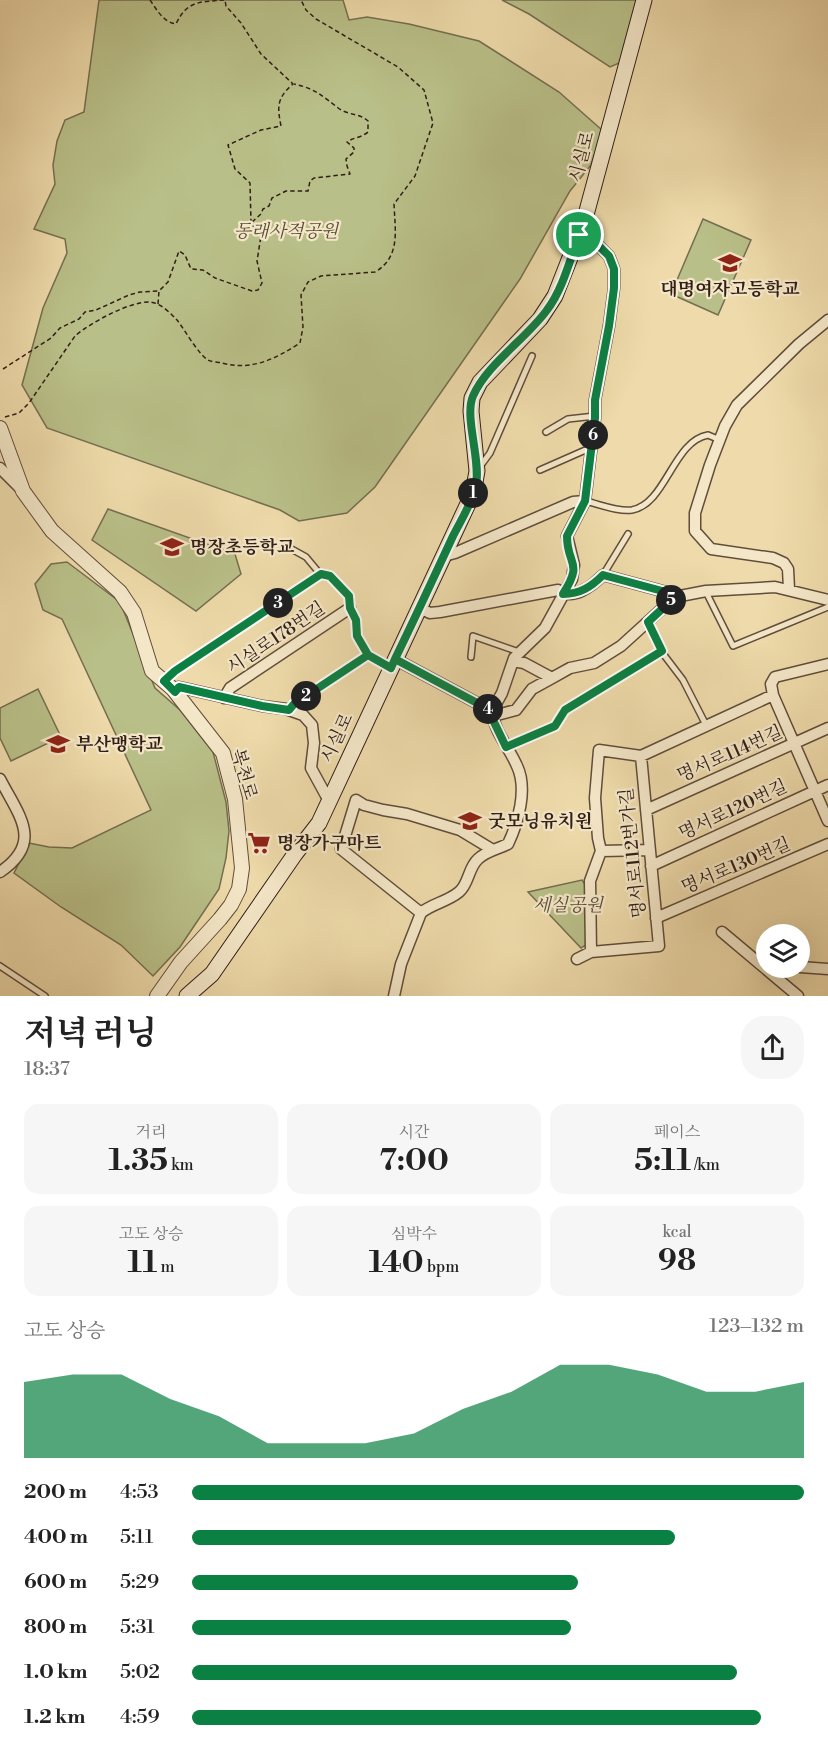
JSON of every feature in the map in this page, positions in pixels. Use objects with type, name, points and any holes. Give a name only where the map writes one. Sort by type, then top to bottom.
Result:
[{"type":"main road","name":"시실로","points":[[187,996],[212,974],[294,854],[319,823],[473,493],[477,471],[471,411],[472,398],[480,382],[547,310],[555,296],[579,235],[644,0]]},
{"type":"street","points":[[395,995],[401,964],[421,913],[448,900],[462,890],[475,861],[508,844],[520,809],[518,767],[493,720],[492,711],[516,656],[545,628],[574,574],[567,536],[585,501],[596,392],[612,304],[614,269],[609,256],[600,246],[579,235]]},
{"type":"street","points":[[789,589],[789,573],[784,563],[773,558],[711,549],[695,531],[695,513],[725,426],[737,405],[790,351],[828,320]]},
{"type":"street","name":"복천로","points":[[0,428],[23,491],[52,531],[120,592],[134,613],[152,671],[175,692],[223,753],[235,799],[242,868],[239,889],[231,905],[181,962],[157,996]]},
{"type":"street","points":[[0,468],[23,491]]},
{"type":"street","points":[[444,556],[573,502],[585,501]]},
{"type":"street","points":[[419,608],[430,613],[558,590],[563,594],[573,594],[592,586],[603,575],[666,592],[675,597]]},
{"type":"street","points":[[393,664],[497,715],[516,710],[532,689],[570,669],[594,663],[621,646],[675,597],[706,591],[764,587],[789,589],[828,600]]},
{"type":"street","name":"시실로178번길","points":[[224,698],[230,688],[350,608]]},
{"type":"street","points":[[516,656],[524,663],[552,678]]},
{"type":"street","points":[[828,664],[775,677],[771,684],[773,695],[828,821]]},
{"type":"street","name":"시실로178번길","points":[[175,692],[179,687],[303,714],[312,725],[314,744],[311,768],[329,801]]},
{"type":"street","points":[[578,959],[591,952],[590,881],[601,851],[595,798],[598,750],[641,756],[773,695]]},
{"type":"street","name":"명서로114번길","points":[[646,810],[828,728]]},
{"type":"street","name":"명서로112번가길","points":[[591,952],[659,946],[641,756]]},
{"type":"street","points":[[0,779],[24,827],[26,839],[23,850],[12,864],[0,872]]},
{"type":"street","name":"명서로120번길","points":[[651,866],[828,785]]},
{"type":"street","points":[[421,913],[341,849],[356,800],[364,805],[407,814],[460,830],[493,850]]},
{"type":"street","name":"명서로130번길","points":[[656,918],[828,844]]},
{"type":"street","points":[[601,851],[650,850]]},
{"type":"street","points":[[722,932],[756,959]]},
{"type":"street","points":[[810,968],[828,969]]},
{"type":"street","points":[[778,978],[798,996]]},
{"type":"lane","name":"시실로","points":[[477,471],[490,453],[532,356]]},
{"type":"lane","points":[[546,432],[568,419],[595,416]]},
{"type":"lane","points":[[585,501],[625,510],[638,508],[652,497],[692,441],[708,435],[720,440]]},
{"type":"lane","points":[[540,470],[591,448]]},
{"type":"lane","points":[[603,575],[628,534]]},
{"type":"lane","points":[[286,546],[306,557],[321,574],[330,576],[349,596],[350,608],[356,620],[357,636],[368,655],[393,664]]},
{"type":"lane","points":[[164,681],[175,671],[321,574]]},
{"type":"lane","points":[[706,591],[733,646],[828,607]]},
{"type":"lane","points":[[648,622],[662,651],[683,680],[706,725]]},
{"type":"lane","points":[[471,657],[473,636],[516,656]]},
{"type":"lane","points":[[506,747],[555,726],[565,710],[662,651]]},
{"type":"lane","points":[[289,710],[294,704],[368,655]]},
{"type":"lane","points":[[0,966],[45,996]]},
{"type":"path","points":[[150,0],[161,16],[170,23],[176,24],[195,2],[225,0],[226,6],[241,23],[261,54],[293,84],[306,87],[328,98],[343,111],[364,117],[368,121],[368,132],[362,137],[347,142],[354,148],[354,152],[346,159],[346,166],[350,174],[314,178],[310,181],[308,191],[286,191],[272,198],[269,206],[263,209],[252,223]]},
{"type":"path","points":[[0,419],[19,413],[29,403],[75,336],[114,312],[150,302],[158,304],[177,320],[207,360],[250,366],[271,360],[300,343],[303,327],[301,296],[308,282],[321,276],[375,272],[392,257],[395,239],[394,204],[415,177],[433,123],[424,90],[398,67],[316,19],[306,10],[301,0]]},
{"type":"path","points":[[158,304],[159,291],[168,282],[179,251],[185,255],[191,269],[203,270],[215,278],[243,289],[258,290],[262,283],[257,261],[261,236],[252,223],[249,183],[235,169],[228,145],[261,130],[281,126],[278,108],[283,93],[293,84]]},
{"type":"path","points":[[3,369],[51,339],[60,328],[79,319],[85,312],[96,310],[140,291],[159,291]]},
{"type":"green space","name":"동래사적공원","points":[[99,0],[343,0],[349,20],[367,17],[409,24],[479,41],[559,92],[603,131],[591,165],[570,191],[520,279],[375,487],[347,513],[299,521],[280,510],[47,428],[22,385],[43,308],[67,253],[65,239],[34,229],[55,184],[53,165],[57,141],[65,120],[84,112]]},
{"type":"green space","points":[[502,0],[638,0],[624,61],[610,67],[529,14]]},
{"type":"green space","points":[[703,219],[751,240],[718,315],[671,294]]},
{"type":"green space","points":[[108,509],[235,554],[241,574],[196,611],[92,540]]},
{"type":"green space","points":[[67,562],[120,602],[155,688],[180,710],[213,752],[226,802],[229,831],[219,889],[180,947],[153,976],[121,945],[61,907],[14,873],[29,843],[72,848],[151,810],[62,619],[43,610],[35,584],[51,564]]},
{"type":"green space","points":[[38,689],[61,737],[11,761],[0,738],[0,708]]},
{"type":"green space","name":"세실공원","points":[[582,880],[587,887],[587,944],[581,948],[528,892]]},
{"type":"place","name":"대명여자고등학교","points":[[730,263]]},
{"type":"place","name":"명장초등학교","points":[[172,547]]},
{"type":"place","name":"부산맹학교","points":[[58,744]]},
{"type":"place","name":"굿모닝유치원","points":[[470,821]]},
{"type":"place","name":"명장가구마트","points":[[259,843]]},
{"type":"route","points":[[579,235],[555,296],[547,310],[480,382],[472,398],[476,486],[444,556],[395,659],[391,668],[368,655],[294,704],[289,710],[179,687],[175,692],[164,681],[175,671],[321,574],[330,576],[349,596],[350,608],[356,620],[357,636],[368,655],[384,664],[391,668],[395,659],[492,711],[493,720],[506,747],[555,726],[565,710],[662,651],[648,622],[675,597],[666,592],[603,575],[592,586],[573,594],[563,594],[574,574],[567,536],[568,530],[585,501],[597,384],[614,288],[612,260],[594,241],[579,235]]}]
